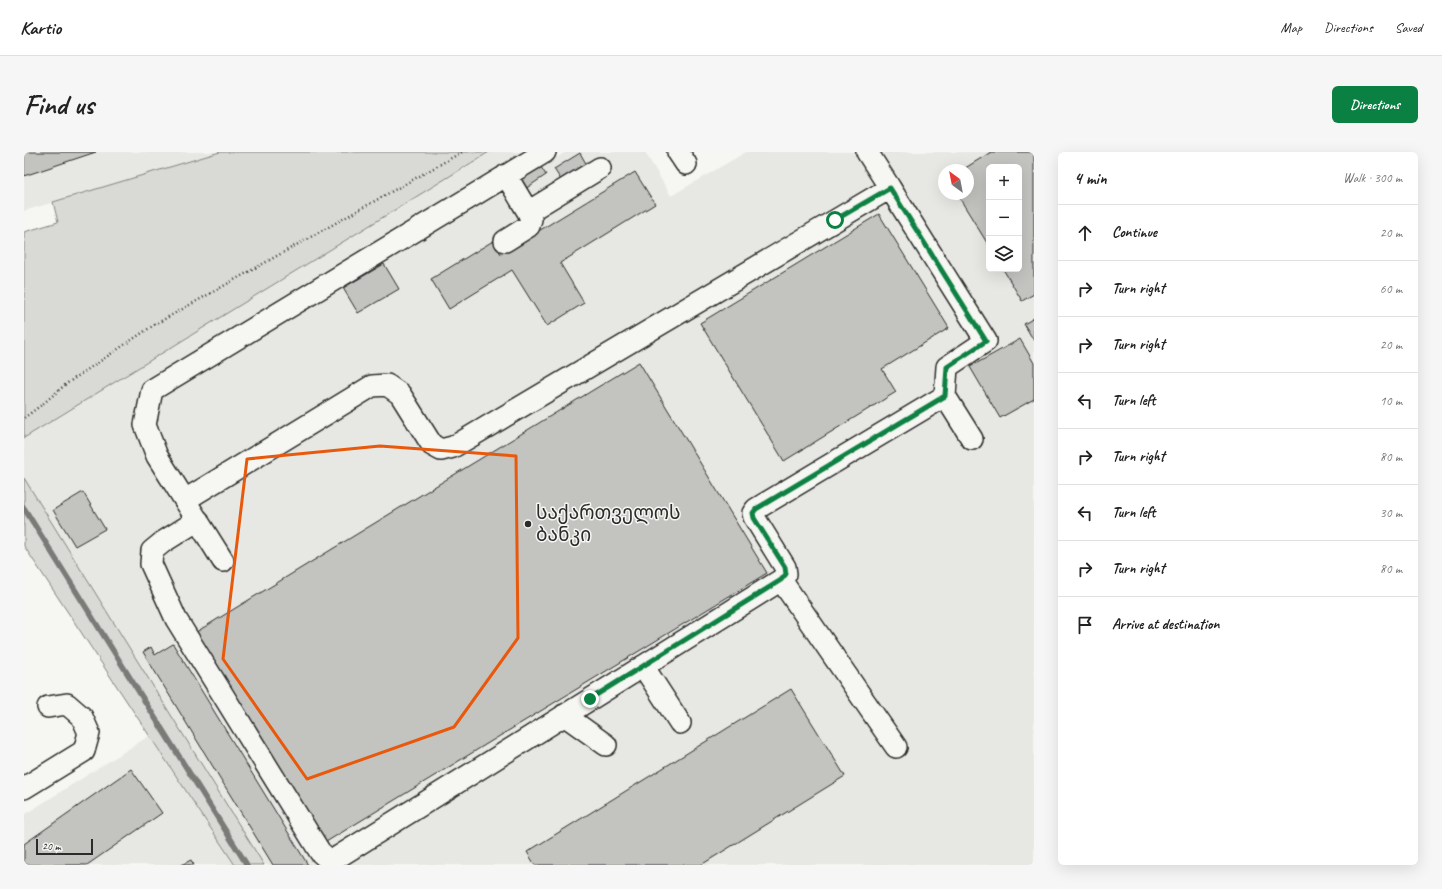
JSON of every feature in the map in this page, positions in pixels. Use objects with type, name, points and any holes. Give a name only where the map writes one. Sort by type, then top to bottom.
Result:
[{"type":"lane","points":[[223,561],[157,456],[145,425],[152,390],[545,152]]},
{"type":"lane","points":[[867,152],[986,341],[947,367],[945,396],[972,439]]},
{"type":"lane","points":[[528,212],[600,168]]},
{"type":"lane","points":[[505,241],[529,226],[531,219],[506,175]]},
{"type":"lane","points":[[185,500],[372,386],[387,385],[400,394],[432,445],[441,450],[453,448],[890,188]]},
{"type":"lane","points":[[198,520],[163,542],[152,551],[151,564],[176,619],[320,852],[328,859],[338,857],[781,580],[786,574],[785,567],[754,518],[753,513],[756,509],[945,396]]},
{"type":"lane","points":[[781,580],[896,747]]},
{"type":"lane","points":[[643,666],[680,722]]},
{"type":"lane","points":[[24,788],[84,751],[88,733],[82,717],[67,704],[48,707]]},
{"type":"lane","points":[[564,715],[606,745]]},
{"type":"path","points":[[24,418],[66,384],[154,326],[462,152]]},
{"type":"highlighted area","points":[[380,446],[516,456],[518,638],[454,727],[307,779],[223,659],[247,459]]},
{"type":"shaded area","points":[[24,152],[220,152],[24,211]]},
{"type":"shaded area","points":[[220,152],[489,152],[24,438],[24,232],[58,222],[53,202]]},
{"type":"shaded area","points":[[489,152],[531,152],[547,163],[566,152],[645,152],[671,196],[746,152],[1034,152],[1034,865],[264,865],[24,478],[24,438]]},
{"type":"shaded area","points":[[24,478],[264,865],[235,865],[24,546]]},
{"type":"shaded area","points":[[149,736],[235,865],[24,865],[24,815]]},
{"type":"building","points":[[24,152],[96,152],[24,176]]},
{"type":"building","points":[[991,152],[1034,152],[1034,294],[1022,301],[1005,272],[1022,272],[1022,164],[986,164],[986,241],[961,200],[974,200],[974,164],[972,164]]},
{"type":"building","points":[[580,153],[588,167],[563,183],[554,169]]},
{"type":"building","points":[[539,164],[546,175],[522,191],[514,180]]},
{"type":"building","points":[[635,172],[655,204],[560,263],[584,303],[547,326],[512,270],[449,309],[431,279],[493,241],[501,254]]},
{"type":"building","points":[[879,214],[949,328],[882,369],[896,392],[784,461],[700,323]]},
{"type":"building","points":[[384,264],[399,289],[358,313],[343,288]]},
{"type":"building","points":[[1034,318],[1034,341],[1024,324]]},
{"type":"building","points":[[1020,339],[1034,363],[1034,399],[1000,418],[970,367]]},
{"type":"building","points":[[639,362],[767,573],[321,845],[193,634]]},
{"type":"building","points":[[83,492],[105,529],[75,546],[53,510]]},
{"type":"building","points":[[173,644],[308,865],[273,865],[143,652],[151,647],[155,655]]},
{"type":"building","points":[[791,689],[845,776],[701,865],[535,865],[527,852]]},
{"type":"building","points":[[131,769],[162,813],[87,865],[24,865],[24,844]]},
{"type":"building","points":[[191,860],[194,865],[181,865]]},
{"type":"waterway","points":[[24,508],[247,865]]},
{"type":"place","name":"საქართველოს ბანკი","points":[[528,524]]},
{"type":"route","points":[[590,699],[781,580],[786,574],[785,567],[754,518],[753,513],[756,509],[945,396],[947,367],[986,341],[890,188],[835,220]]}]
